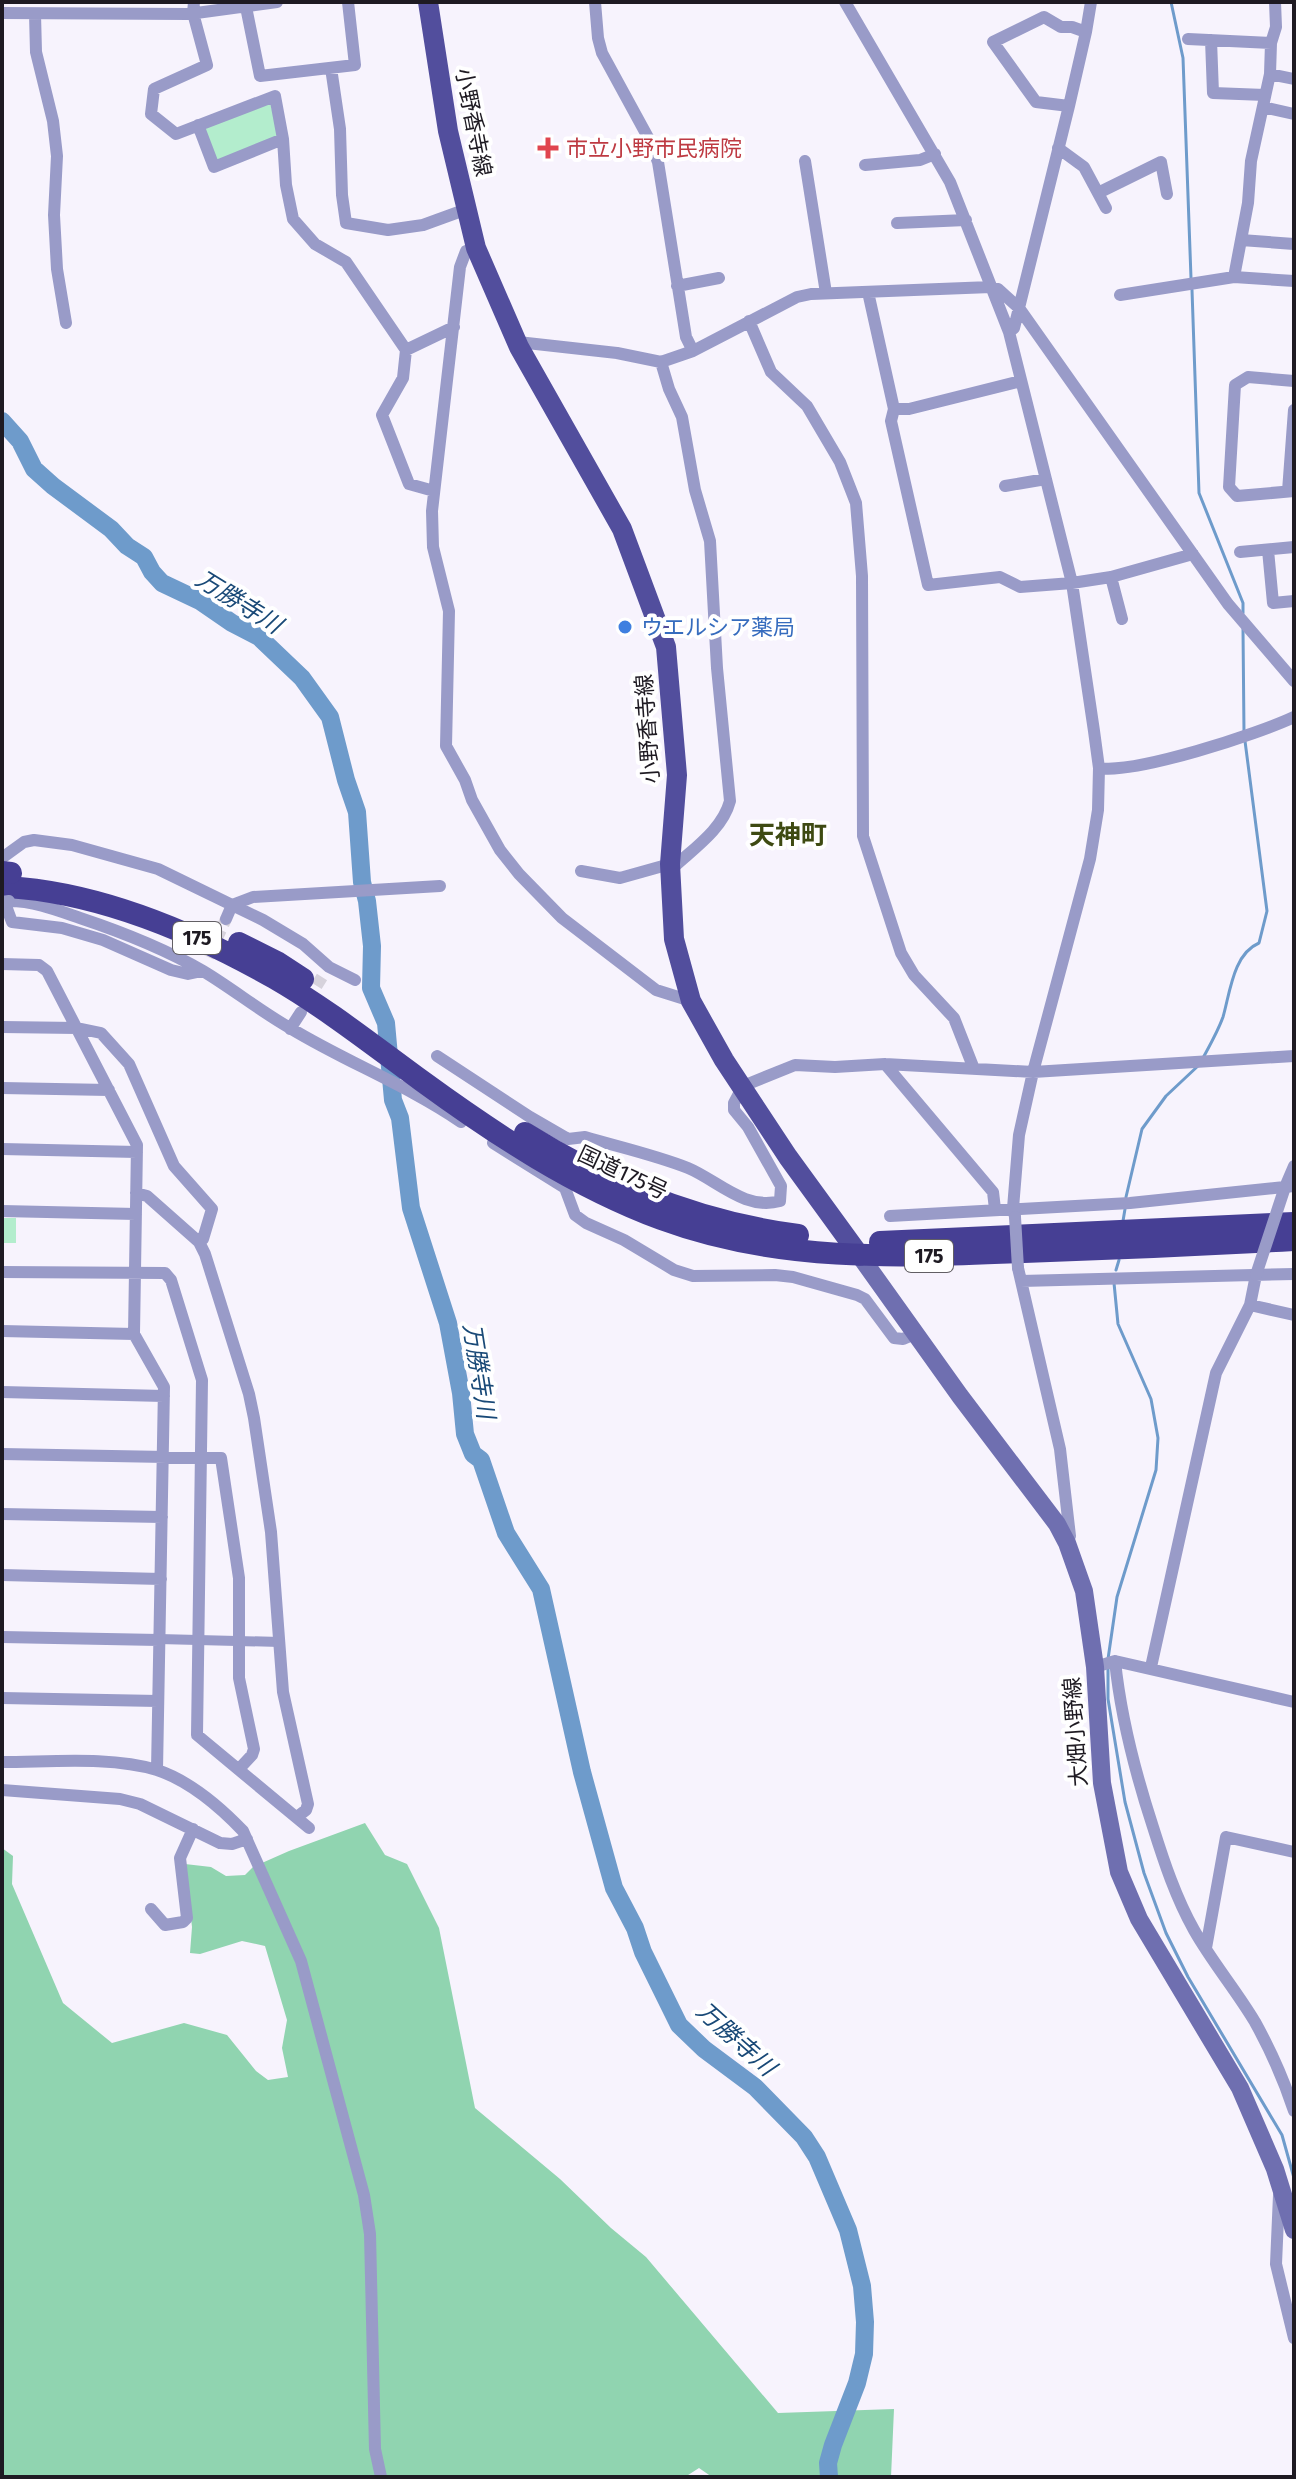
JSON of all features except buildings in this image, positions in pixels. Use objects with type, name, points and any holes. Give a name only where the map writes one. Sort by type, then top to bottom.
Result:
[{"type":"highway","name":"国道175号","points":[[5,880],[70,880],[121,893],[181,916],[277,962],[470,1114],[662,1219],[714,1235],[764,1246],[952,1255],[1294,1240]]},
{"type":"highway","name":"国道175号","points":[[856,1249],[887,1242],[944,1238],[1294,1223]]},
{"type":"main road","name":"小野香寺線","points":[[428,2],[448,131],[476,248],[518,342],[622,529],[666,647],[677,775],[670,864],[674,939],[691,1001],[724,1060],[788,1157],[856,1249]]},
{"type":"main road","name":"大畑小野線","points":[[856,1249],[915,1334],[1057,1524],[1067,1543],[1084,1591],[1095,1667],[1102,1783],[1119,1872],[1139,1919],[1240,2088],[1280,2185],[1294,2230]]},
{"type":"street","points":[[2,13],[35,14],[61,8],[193,7],[277,2]]},
{"type":"street","points":[[260,76],[355,65],[348,2]]},
{"type":"street","points":[[595,2],[602,53],[650,141],[658,162],[686,337],[693,351]]},
{"type":"street","points":[[845,2],[950,182],[1009,332],[1072,583],[1099,768],[1098,810],[1090,859],[1019,1135],[1014,1212],[1019,1274],[1060,1449],[1070,1536],[1067,1543]]},
{"type":"street","points":[[1009,332],[1014,328],[1019,308],[1069,106],[1091,2]]},
{"type":"street","points":[[1234,277],[1248,203],[1251,161],[1270,74],[1271,43],[1276,27],[1275,2]]},
{"type":"street","points":[[245,4],[260,76],[275,96],[293,219],[315,244],[346,262],[406,350],[403,378],[382,415],[409,484],[434,491]]},
{"type":"street","points":[[193,7],[207,65],[154,89],[151,114],[176,134],[275,96]]},
{"type":"street","points":[[35,14],[36,52],[53,121],[57,156],[54,227],[66,323]]},
{"type":"street","points":[[1069,106],[1036,102],[993,42],[1044,17],[1061,27],[1086,32]]},
{"type":"street","points":[[1188,39],[1271,43]]},
{"type":"street","points":[[1211,40],[1213,93],[1264,101],[1294,114]]},
{"type":"street","points":[[331,68],[340,129],[346,223],[388,230],[423,225],[467,209]]},
{"type":"street","points":[[1270,74],[1294,79]]},
{"type":"street","points":[[198,125],[214,167],[283,139]]},
{"type":"street","points":[[1058,148],[1084,167],[1106,208]]},
{"type":"street","points":[[865,165],[920,160],[935,154]]},
{"type":"street","points":[[805,161],[826,293]]},
{"type":"street","points":[[1098,193],[1161,162],[1167,194]]},
{"type":"street","points":[[897,223],[966,220]]},
{"type":"street","points":[[1241,240],[1294,244]]},
{"type":"street","points":[[476,248],[466,251],[460,267],[432,511],[433,547],[449,611],[446,746],[500,850],[519,874],[551,907],[656,990],[691,1001]]},
{"type":"street","points":[[1120,295],[1234,277],[1294,281]]},
{"type":"street","points":[[677,286],[719,278]]},
{"type":"street","points":[[518,342],[617,353],[661,362],[693,351],[797,297],[826,293],[998,289],[1019,308],[1228,604],[1294,681]]},
{"type":"street","points":[[868,292],[894,409],[891,421],[928,585],[1000,577],[1020,587],[1072,583],[1111,577],[1193,554]]},
{"type":"street","points":[[749,321],[771,372],[807,406],[840,462],[856,503],[862,576],[863,836],[901,953],[914,975],[954,1018],[974,1069]]},
{"type":"street","points":[[406,350],[454,327]]},
{"type":"street","points":[[581,871],[620,878],[676,865],[717,827],[728,811],[730,801],[717,668],[710,541],[695,490],[682,417],[661,362]]},
{"type":"street","points":[[1294,381],[1248,377],[1235,385],[1229,487],[1237,496],[1291,491],[1294,410]]},
{"type":"street","points":[[894,409],[909,409],[1021,381]]},
{"type":"street","points":[[1005,486],[1046,479]]},
{"type":"street","points":[[1240,552],[1294,547]]},
{"type":"street","points":[[1268,550],[1273,603],[1294,601]]},
{"type":"street","points":[[1111,577],[1122,619]]},
{"type":"street","points":[[1099,768],[1112,770],[1179,755],[1276,726],[1294,717]]},
{"type":"street","points":[[202,971],[188,974],[171,970],[103,940],[62,928],[12,922],[2,896],[5,880],[24,842],[34,840],[72,845],[158,869],[263,920],[303,944],[326,972],[355,980]]},
{"type":"street","points":[[5,880],[27,901],[120,931],[202,971],[290,1029],[434,1104],[537,1173],[565,1188],[575,1215],[586,1223],[624,1240],[674,1270],[693,1276],[775,1275],[821,1284],[865,1299],[894,1338],[903,1339],[915,1334]]},
{"type":"street","points":[[226,919],[232,905],[253,897],[440,886]]},
{"type":"street","points":[[202,971],[208,957]]},
{"type":"street","points":[[2,964],[39,965],[47,971],[137,1145],[134,1334],[164,1387],[157,1770]]},
{"type":"street","points":[[290,1029],[301,1012]]},
{"type":"street","points":[[2,1027],[77,1028],[101,1033],[129,1064],[174,1166],[212,1209],[203,1239],[199,1242]]},
{"type":"street","points":[[437,1056],[568,1139],[585,1137],[689,1168],[739,1197],[762,1203],[780,1201],[781,1186],[748,1127],[734,1110],[735,1097],[743,1086],[795,1065],[835,1067],[885,1064],[1033,1072],[1294,1056]]},
{"type":"street","points":[[885,1064],[993,1192],[995,1209]]},
{"type":"street","points":[[2,1088],[109,1090]]},
{"type":"street","points":[[2,1149],[137,1152]]},
{"type":"street","points":[[1151,1667],[1216,1373],[1250,1305],[1256,1275],[1294,1166]]},
{"type":"street","points":[[890,1216],[995,1209],[1014,1212],[1289,1187]]},
{"type":"street","points":[[136,1193],[147,1196],[199,1242],[249,1394],[270,1527],[283,1692],[308,1804],[297,1817]]},
{"type":"street","points":[[2,1211],[136,1214]]},
{"type":"street","points":[[2,1272],[165,1273],[171,1280],[202,1380],[197,1735],[309,1828]]},
{"type":"street","points":[[1019,1274],[1294,1274]]},
{"type":"street","points":[[1250,1305],[1294,1315]]},
{"type":"street","points":[[2,1331],[134,1334]]},
{"type":"street","points":[[2,1392],[164,1396]]},
{"type":"street","points":[[2,1454],[221,1458],[239,1578],[239,1678],[254,1749],[239,1769]]},
{"type":"street","points":[[2,1514],[162,1517]]},
{"type":"street","points":[[2,1575],[161,1579]]},
{"type":"street","points":[[2,1637],[280,1642]]},
{"type":"street","points":[[1115,1661],[1120,1707],[1133,1766],[1164,1862],[1181,1904],[1267,2045],[1294,2111]]},
{"type":"street","points":[[1095,1667],[1115,1661],[1151,1667],[1294,1702]]},
{"type":"street","points":[[2,1698],[158,1701]]},
{"type":"street","points":[[2,1762],[98,1761],[157,1770],[186,1783],[229,1816],[243,1831],[301,1961],[364,2195],[370,2234],[375,2449],[381,2477]]},
{"type":"street","points":[[2,1790],[120,1799],[140,1804],[220,1843],[232,1844],[247,1839]]},
{"type":"street","points":[[151,1909],[165,1925],[183,1922],[187,1918],[180,1858],[193,1829]]},
{"type":"street","points":[[1206,1948],[1226,1837],[1294,1852]]},
{"type":"street","points":[[1280,2185],[1276,2264],[1294,2338]]},
{"type":"green space","points":[[270,102],[279,137],[215,163],[204,127]]},
{"type":"green space","points":[[2,1218],[16,1218],[16,1243],[2,1243]]},
{"type":"green space","points":[[365,1823],[385,1855],[407,1864],[439,1928],[475,2108],[646,2257],[778,2413],[894,2409],[891,2477],[712,2477],[699,2468],[685,2477],[2,2477],[2,1848],[13,1856],[12,1884],[63,2003],[112,2043],[184,2023],[227,2035],[256,2071],[268,2080],[288,2077],[282,2048],[287,2020],[265,1946],[242,1941],[200,1954],[190,1953],[192,1927],[185,1864],[211,1867],[226,1876],[245,1875],[253,1867],[289,1851]]},
{"type":"waterway","points":[[1171,2],[1183,58],[1191,278]]},
{"type":"waterway","points":[[1192,290],[1199,493],[1243,603],[1243,613]]},
{"type":"waterway","name":"万勝寺川","points":[[2,421],[20,441],[34,469],[144,557],[162,583],[200,601],[259,637],[302,678],[330,717],[357,812],[362,882],[372,946],[371,988],[386,1023],[393,1100],[400,1118],[411,1208],[448,1323],[465,1434],[473,1454],[481,1460],[506,1533],[541,1589],[582,1772],[614,1888],[679,2025],[704,2049],[755,2087],[804,2137],[817,2157],[848,2230],[862,2286],[864,2354],[857,2383],[833,2445],[828,2463],[829,2477]]},
{"type":"waterway","points":[[1243,629],[1244,733]]},
{"type":"waterway","points":[[1203,1058],[1223,1017],[1238,965],[1250,948],[1259,943],[1267,911],[1245,741]]},
{"type":"waterway","points":[[1126,1197],[1142,1129],[1166,1096],[1199,1065]]},
{"type":"waterway","points":[[1123,1221],[1125,1209]]},
{"type":"waterway","points":[[1116,1270],[1119,1260]]},
{"type":"waterway","points":[[1108,1659],[1117,1597],[1156,1470],[1158,1438],[1151,1399],[1118,1324],[1114,1283]]},
{"type":"waterway","points":[[1108,1666],[1108,1699],[1125,1802],[1144,1873],[1166,1933],[1188,1977],[1282,2135],[1294,2178]]},
{"type":"tunnel","points":[[208,957],[226,919]]},
{"type":"tunnel","points":[[307,1001],[322,977]]},
{"type":"place","name":"市立小野市民病院","points":[[548,148]]},
{"type":"place","name":"ウエルシア薬局","points":[[625,627]]},
{"type":"district","name":"天神町","points":[[788,835]]}]
